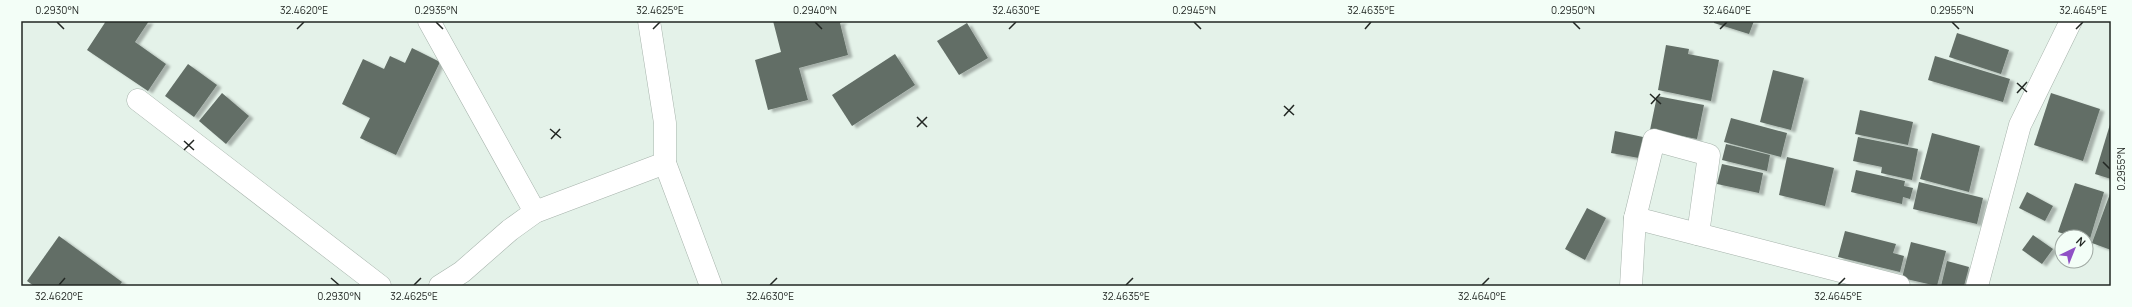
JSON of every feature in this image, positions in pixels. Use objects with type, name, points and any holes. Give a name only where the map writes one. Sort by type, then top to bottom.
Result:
[{"type":"street","points":[[429,21],[535,212]]},
{"type":"street","points":[[649,21],[665,123],[665,163],[710,286]]},
{"type":"street","points":[[1977,286],[2020,125],[2071,21]]},
{"type":"street","points":[[138,100],[380,286]]},
{"type":"street","points":[[1631,286],[1635,218],[1654,140],[1709,155],[1698,234]]},
{"type":"street","points":[[440,286],[462,272],[510,230],[535,212],[665,163]]},
{"type":"street","points":[[1635,218],[1899,286]]},
{"type":"building","points":[[106,21],[149,21],[135,42],[166,64],[148,91],[87,50]]},
{"type":"building","points":[[773,21],[844,21],[840,23],[848,55],[799,68],[808,100],[768,110],[755,60],[781,52]]},
{"type":"building","points":[[1714,21],[1754,21],[1749,34],[1714,23]]},
{"type":"building","points":[[967,23],[988,58],[959,75],[937,41]]},
{"type":"building","points":[[1957,33],[2009,50],[2001,74],[1949,57]]},
{"type":"building","points":[[1666,45],[1689,49],[1688,54],[1719,60],[1711,101],[1658,90]]},
{"type":"building","points":[[412,48],[440,62],[396,155],[360,138],[370,118],[342,104],[363,59],[384,69],[390,56],[405,63]]},
{"type":"building","points":[[895,54],[915,85],[852,126],[832,95]]},
{"type":"building","points":[[1935,56],[2010,79],[2003,102],[1928,80]]},
{"type":"building","points":[[188,64],[217,85],[194,117],[165,96]]},
{"type":"building","points":[[1773,70],[1804,78],[1791,130],[1760,122]]},
{"type":"building","points":[[222,93],[249,116],[226,144],[199,121]]},
{"type":"building","points":[[2051,93],[2100,109],[2083,161],[2034,145]]},
{"type":"building","points":[[1657,96],[1704,105],[1697,139],[1650,130]]},
{"type":"building","points":[[1860,110],[1913,122],[1908,145],[1855,134]]},
{"type":"building","points":[[1731,118],[1787,133],[1781,157],[1724,142]]},
{"type":"building","points":[[2111,121],[2111,179],[2095,174]]},
{"type":"building","points":[[1615,131],[1643,137],[1639,158],[1611,153]]},
{"type":"building","points":[[1932,133],[1980,146],[1969,192],[1920,179]]},
{"type":"building","points":[[1858,137],[1918,149],[1912,180],[1881,173],[1882,167],[1853,161]]},
{"type":"building","points":[[1726,144],[1770,155],[1767,171],[1722,160]]},
{"type":"building","points":[[1787,157],[1834,168],[1825,206],[1779,195]]},
{"type":"building","points":[[1722,164],[1763,173],[1759,193],[1717,184]]},
{"type":"building","points":[[1856,170],[1905,181],[1904,186],[1913,188],[1910,199],[1903,197],[1902,204],[1851,192]]},
{"type":"building","points":[[1919,182],[1983,198],[1977,224],[1913,209]]},
{"type":"building","points":[[2075,183],[2104,192],[2093,229],[2059,229]]},
{"type":"building","points":[[2111,191],[2111,250],[2094,244],[2094,238]]},
{"type":"building","points":[[2027,192],[2053,206],[2045,221],[2019,208]]},
{"type":"building","points":[[1587,208],[1606,218],[1585,260],[1565,249]]},
{"type":"building","points":[[1845,231],[1896,244],[1893,253],[1904,256],[1900,272],[1838,257]]},
{"type":"building","points":[[2033,235],[2053,249],[2042,264],[2022,250]]},
{"type":"building","points":[[59,236],[122,282],[119,286],[34,286],[27,281]]},
{"type":"building","points":[[1911,242],[1946,251],[1937,286],[1902,278]]},
{"type":"building","points":[[1947,261],[1969,267],[1964,286],[1941,286]]}]
